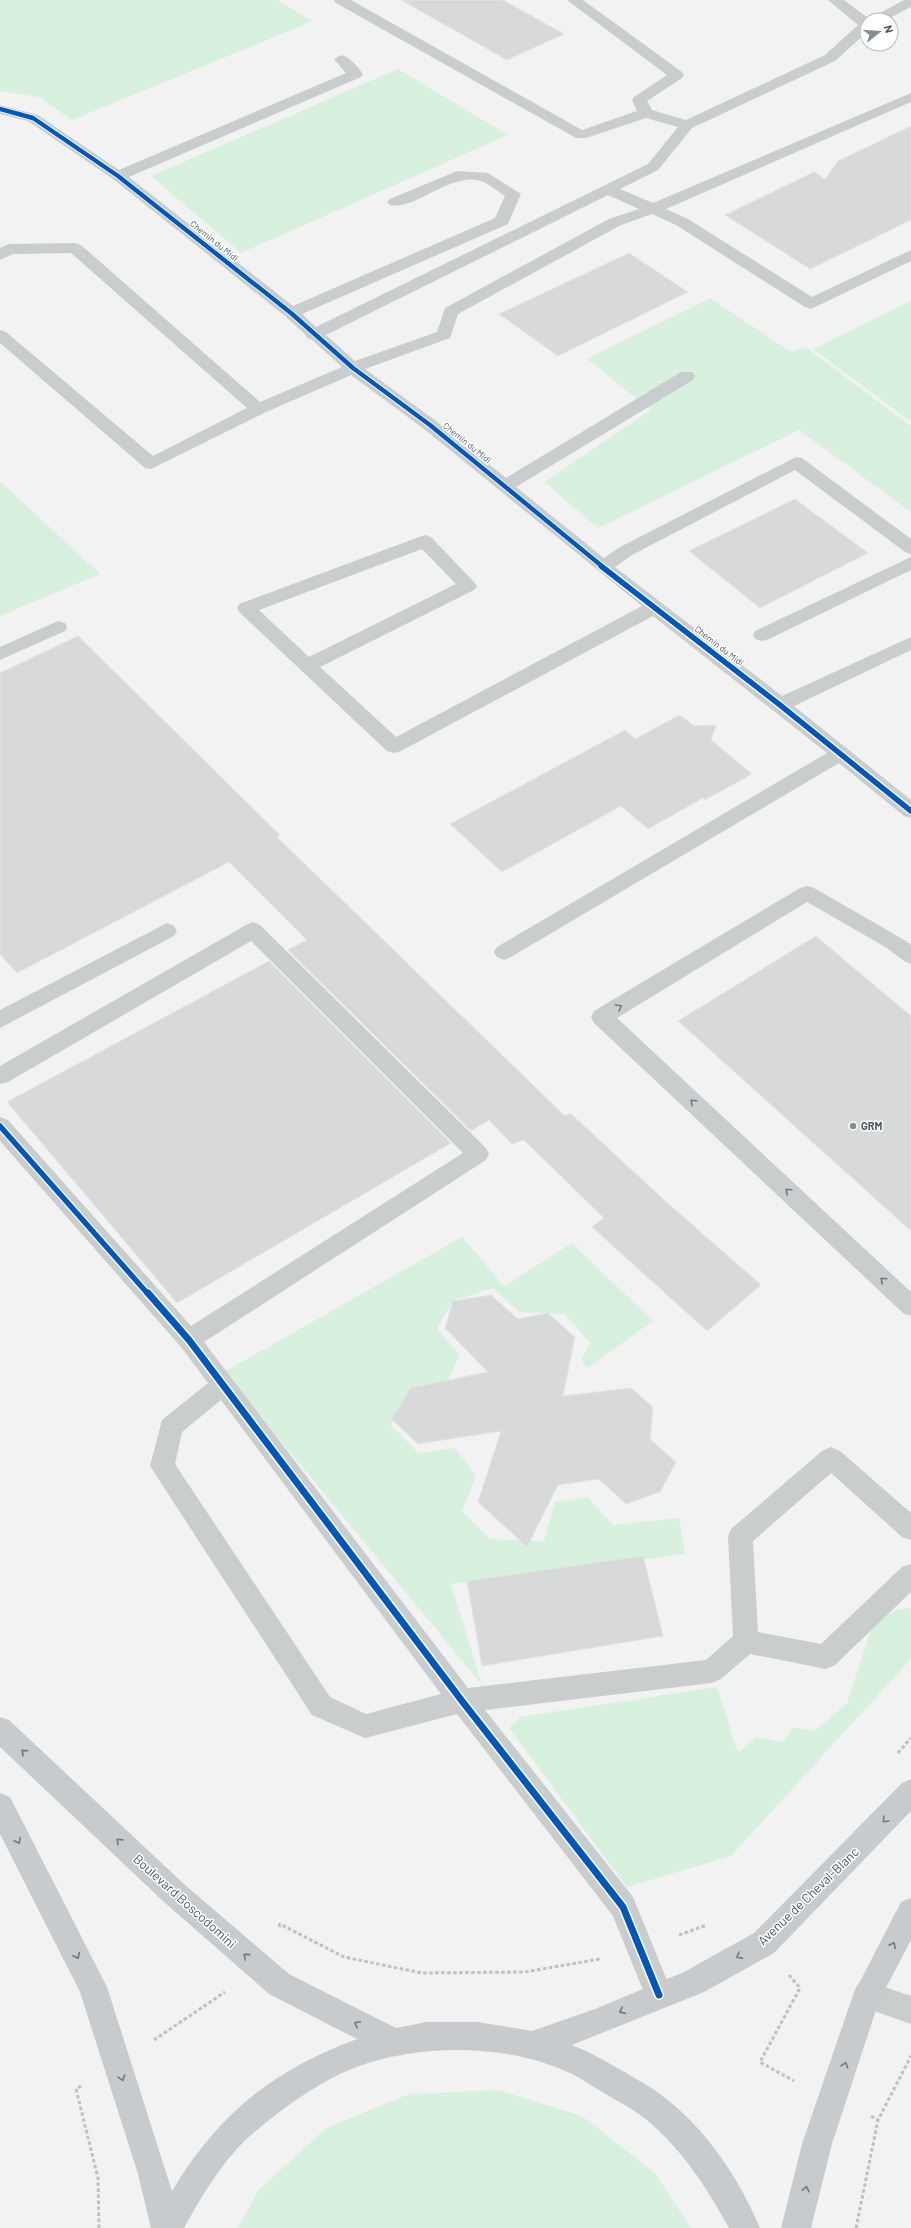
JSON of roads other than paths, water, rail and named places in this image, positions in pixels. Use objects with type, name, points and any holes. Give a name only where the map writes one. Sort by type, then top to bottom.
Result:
[{"type":"main road","name":"Boulevard Boscodomini","points":[[0,1729],[174,1894],[279,1984],[391,2041]]},
{"type":"main road","name":"Avenue de Cheval-Blanc","points":[[536,2044],[595,2023],[659,1995],[694,1982],[764,1943],[911,1792]]},
{"type":"main road","points":[[0,1806],[93,1987],[154,2174],[167,2228]]},
{"type":"main road","points":[[796,2228],[817,2144],[867,1995],[911,1912]]},
{"type":"main road","points":[[167,2228],[204,2168],[238,2126],[284,2088],[336,2059],[391,2041],[463,2034],[536,2044],[602,2072],[662,2114],[712,2170],[745,2228]]},
{"type":"street","points":[[341,0],[581,135],[646,113],[687,125]]},
{"type":"street","points":[[574,0],[677,75],[639,100],[646,113]]},
{"type":"street","points":[[835,0],[859,18]]},
{"type":"street","points":[[891,12],[911,2]]},
{"type":"street","points":[[313,335],[652,167],[687,125],[830,58],[859,31]]},
{"type":"street","points":[[118,176],[356,74],[341,59]]},
{"type":"street","points":[[0,335],[151,464],[258,409],[353,368],[444,335],[451,311],[615,222],[653,209],[911,97]]},
{"type":"street","name":"Chemin du Midi","points":[[0,108],[33,118],[118,176],[291,313],[313,335],[353,368],[430,425],[603,566],[780,705],[911,811]]},
{"type":"street","points":[[291,313],[502,221],[513,194],[483,176],[457,176],[395,202]]},
{"type":"street","points":[[607,190],[682,222],[811,304],[911,255]]},
{"type":"street","points":[[3,249],[75,248],[258,409]]},
{"type":"street","points":[[505,486],[687,376]]},
{"type":"street","points":[[603,566],[626,551],[796,462],[911,548]]},
{"type":"street","points":[[308,664],[468,586],[425,541],[246,608],[308,664],[394,746],[655,607]]},
{"type":"street","points":[[762,635],[911,563]]},
{"type":"street","points":[[0,654],[58,627]]},
{"type":"street","points":[[780,705],[911,643]]},
{"type":"street","points":[[504,952],[840,754]]},
{"type":"street","points":[[911,956],[894,943],[807,893],[602,1017],[911,1306]]},
{"type":"street","points":[[0,1076],[253,930],[478,1154],[189,1340]]},
{"type":"street","points":[[0,1020],[167,931]]},
{"type":"street","points":[[0,1126],[189,1340],[462,1701],[623,1907],[659,1995]]},
{"type":"street","points":[[222,1385],[171,1427],[162,1466],[320,1706],[365,1726],[462,1701],[712,1671],[746,1641]]},
{"type":"street","points":[[746,1641],[740,1537],[831,1458],[911,1529]]},
{"type":"street","points":[[746,1641],[826,1657],[911,1575]]},
{"type":"street","points":[[867,1995],[911,2010]]},
{"type":"place","name":"GRM","points":[[853,1126]]}]
